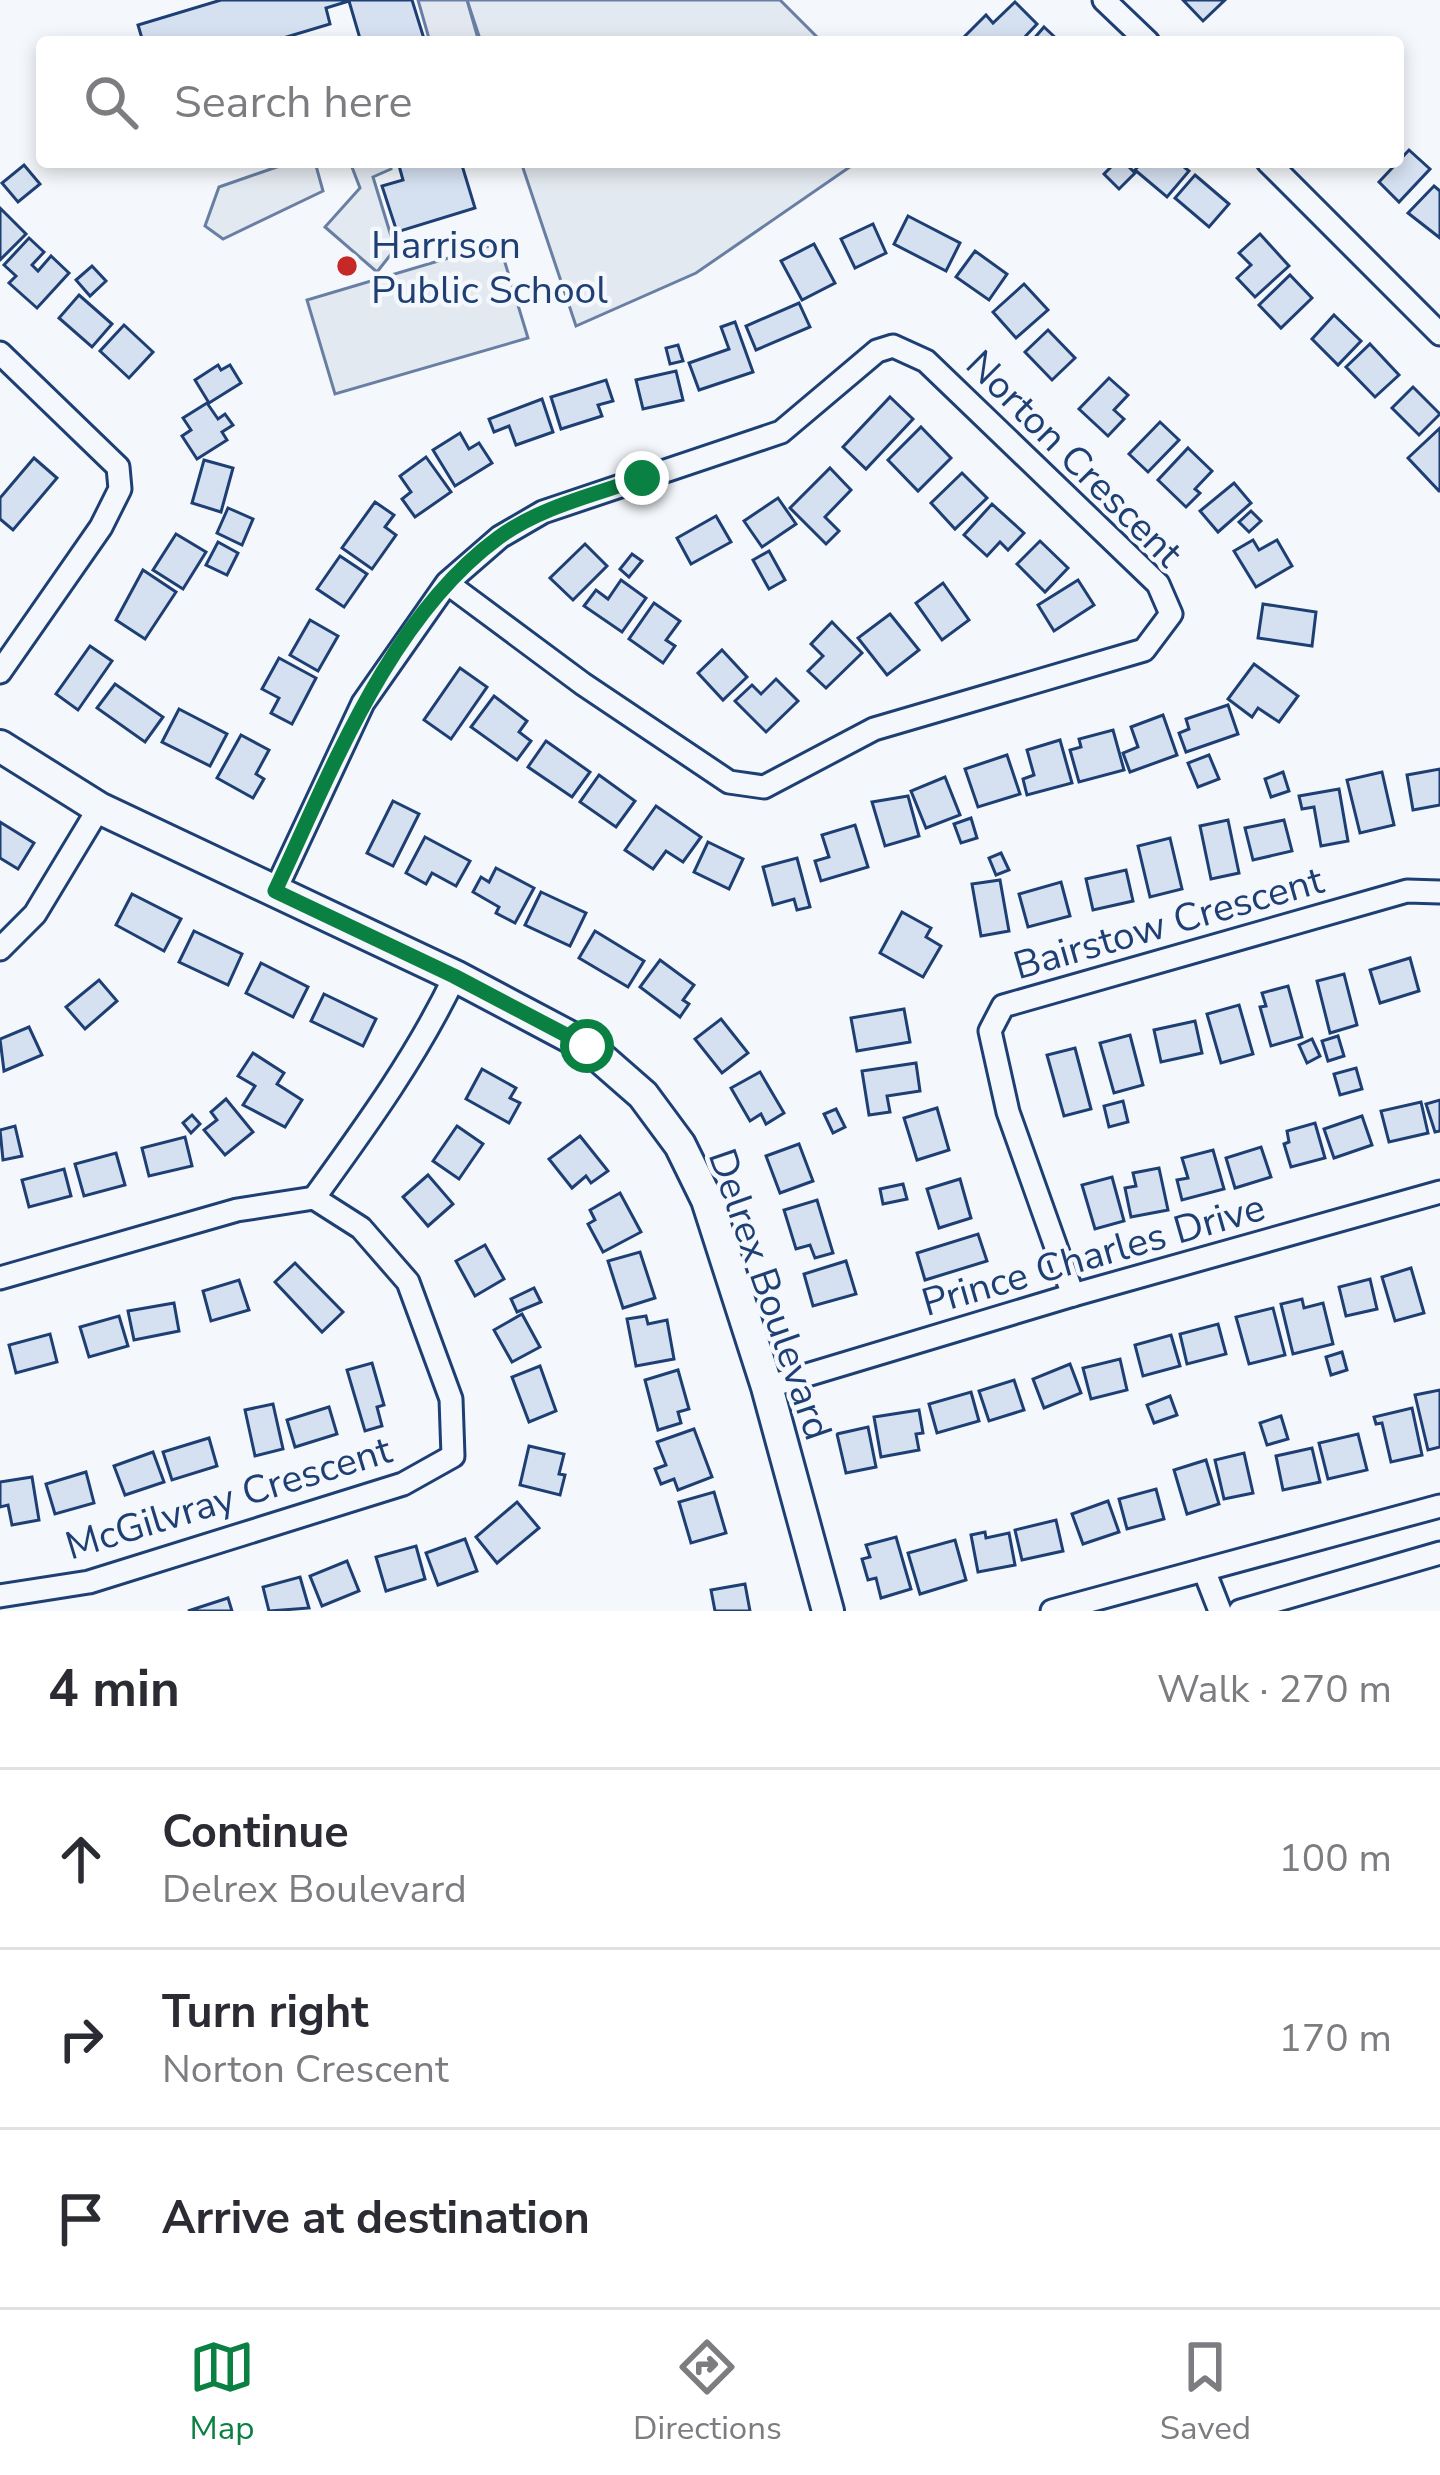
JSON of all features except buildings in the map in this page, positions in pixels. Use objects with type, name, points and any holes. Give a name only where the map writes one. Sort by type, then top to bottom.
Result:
[{"type":"street","points":[[1104,0],[1142,36]]},
{"type":"street","points":[[1274,168],[1440,334]]},
{"type":"street","name":"Norton Crescent","points":[[275,891],[363,703],[446,583],[500,537],[543,512],[781,432],[877,351],[893,346],[926,361],[1158,584],[1171,614],[1144,650],[874,729],[764,787],[729,782],[583,684],[446,583]]},
{"type":"street","points":[[0,353],[118,467],[119,490],[101,527],[0,672]]},
{"type":"street","name":"Delrex Boulevard","points":[[0,746],[100,808],[454,976],[587,1046],[643,1095],[680,1145],[707,1200],[767,1387],[828,1611]]},
{"type":"street","points":[[0,949],[35,914],[100,808]]},
{"type":"street","name":"Bairstow Crescent","points":[[1073,1295],[1008,1112],[990,1031],[1004,1006],[1407,891],[1440,892]]},
{"type":"street","points":[[0,1278],[237,1210],[314,1198],[382,1106],[454,976]]},
{"type":"street","name":"Prince Charles Drive","points":[[767,1387],[1440,1192]]},
{"type":"street","name":"McGilvray Crescent","points":[[0,1596],[112,1575],[403,1484],[453,1456],[451,1399],[408,1282],[362,1228],[314,1198]]},
{"type":"street","points":[[1052,1611],[1440,1506]]},
{"type":"street","points":[[1240,1611],[1440,1553]]},
{"type":"street","points":[[1204,1570],[1220,1611]]},
{"type":"shaded area","points":[[418,0],[467,0],[477,36],[428,36]]},
{"type":"shaded area","points":[[467,0],[780,0],[816,36],[479,36]]},
{"type":"shaded area","points":[[274,168],[317,168],[323,191],[223,239],[205,226],[219,187]]},
{"type":"shaded area","points":[[352,168],[391,168],[373,177],[395,249],[377,272],[325,227],[360,188]]},
{"type":"shaded area","points":[[523,168],[848,168],[696,273],[576,326]]},
{"type":"shaded area","points":[[499,243],[528,338],[335,394],[307,300]]},
{"type":"place","name":"Harrison Public School","points":[[347,266]]},
{"type":"route","points":[[587,1046],[275,891],[363,703],[446,583],[500,537],[543,512],[642,478]]}]
